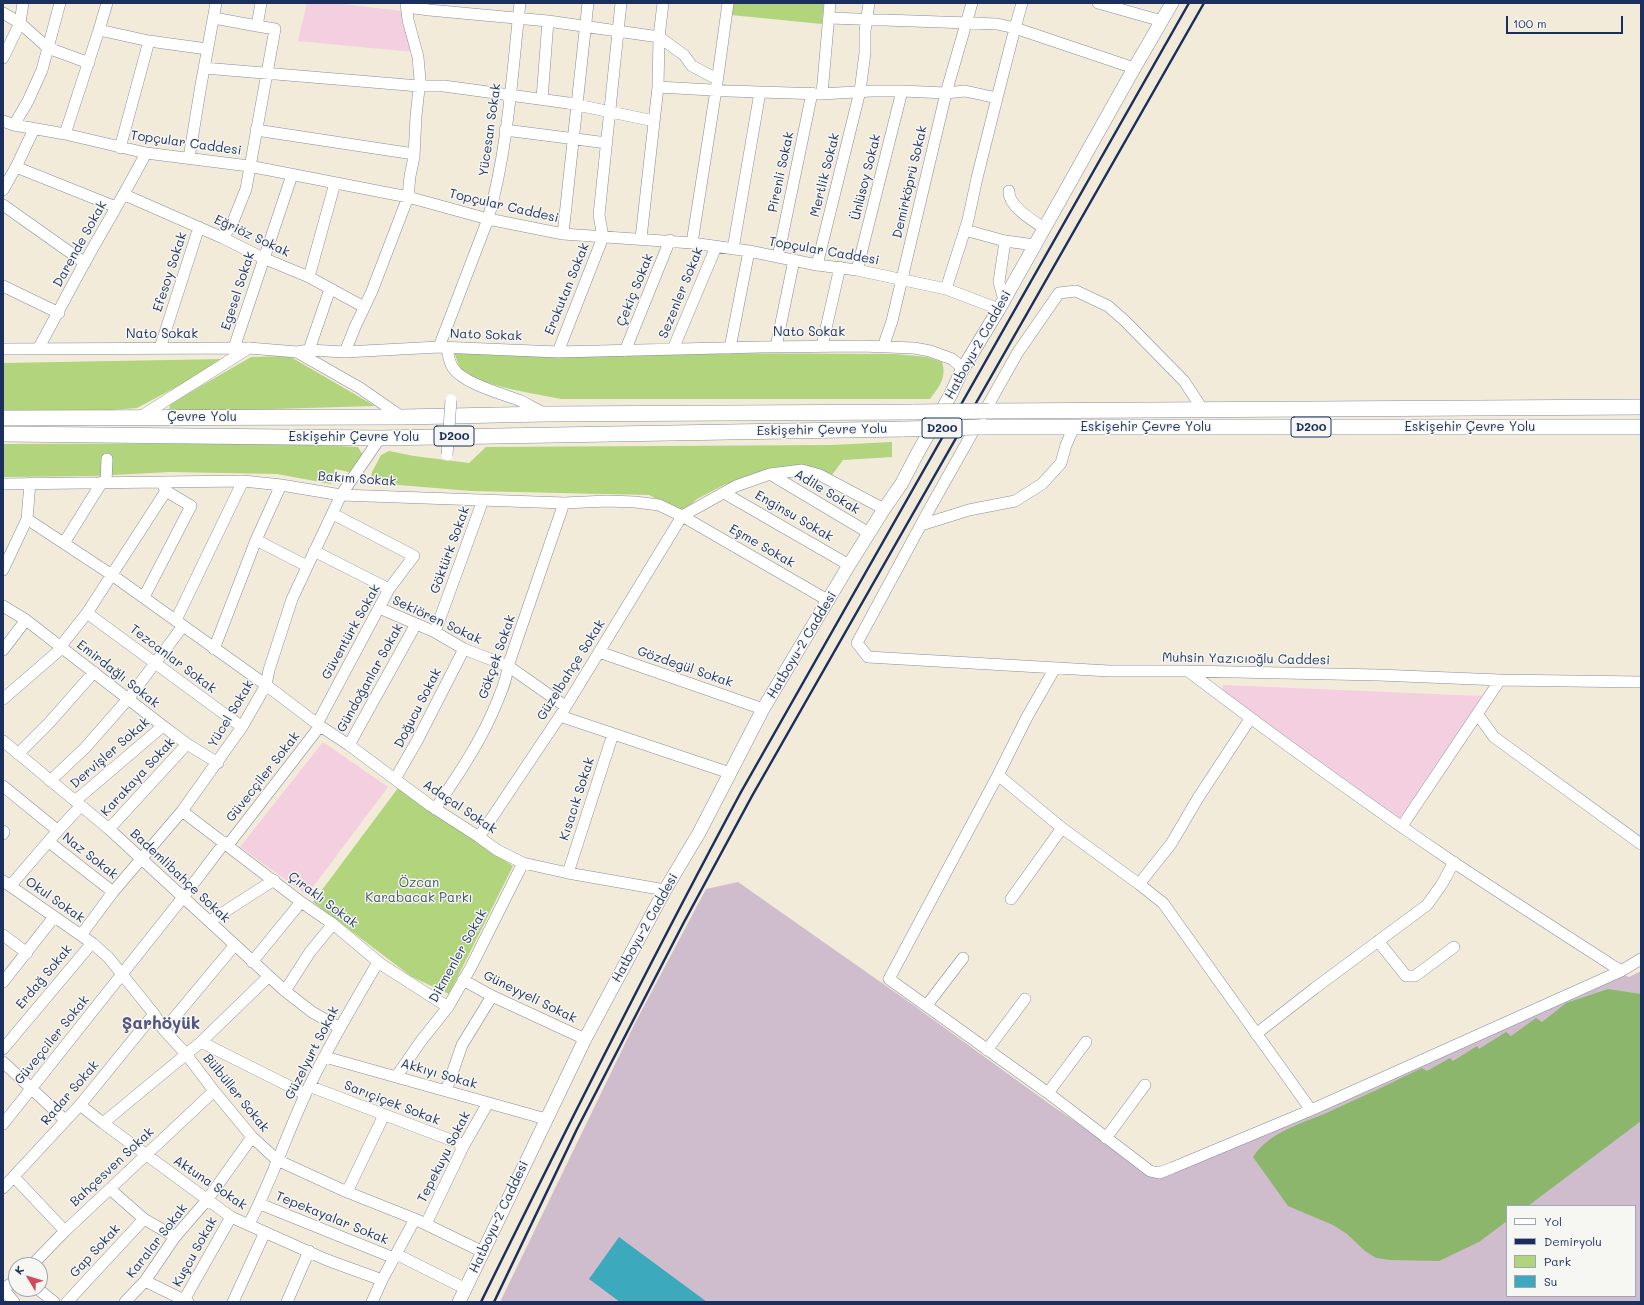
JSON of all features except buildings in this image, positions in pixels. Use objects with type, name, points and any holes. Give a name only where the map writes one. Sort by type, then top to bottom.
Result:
[{"type":"highway","name":"Eskişehir Çevre Yolu","points":[[402,417],[546,414],[1641,407]]},
{"type":"highway","name":"Çevre Yolu","points":[[3,418],[402,417]]},
{"type":"highway","name":"Eskişehir Çevre Yolu","points":[[3,434],[380,438],[981,427],[1641,427]]},
{"type":"main road","name":"Hatboyu-2 Caddesi","points":[[459,1302],[585,1039],[665,890],[699,833],[763,709],[849,565],[902,483],[951,394],[962,370],[1002,304],[1172,3]]},
{"type":"street","points":[[3,58],[20,23],[23,3]]},
{"type":"street","points":[[14,125],[42,70],[60,3]]},
{"type":"street","points":[[65,134],[100,30],[106,3]]},
{"type":"street","points":[[189,158],[216,3]]},
{"type":"street","points":[[257,26],[261,3]]},
{"type":"street","name":"Yücesan Sokak","points":[[443,347],[493,201],[505,130],[520,3]]},
{"type":"street","points":[[563,234],[588,3]]},
{"type":"street","points":[[603,237],[599,215],[621,3]]},
{"type":"street","points":[[641,238],[658,87],[659,37],[662,3]]},
{"type":"street","points":[[692,243],[728,3]]},
{"type":"street","name":"Pirenli Sokak","points":[[778,257],[817,93],[830,3]]},
{"type":"street","name":"Mertlik Sokak","points":[[817,265],[860,92],[869,3]]},
{"type":"street","name":"Demirköprü Sokak","points":[[883,347],[892,322],[946,93],[972,3]]},
{"type":"street","points":[[946,289],[965,230],[1022,3]]},
{"type":"street","points":[[1098,3],[1162,21]]},
{"type":"street","points":[[346,352],[408,197],[414,154],[419,86],[418,57],[408,20],[407,5],[446,7],[659,37],[684,56],[692,66],[717,84]]},
{"type":"street","points":[[3,14],[20,23],[48,48],[89,63]]},
{"type":"street","points":[[214,18],[275,29],[246,189],[243,201],[224,238]]},
{"type":"street","points":[[829,18],[997,24],[1015,28],[1134,68]]},
{"type":"street","points":[[542,99],[548,21]]},
{"type":"street","points":[[100,30],[149,41],[207,50]]},
{"type":"street","points":[[120,148],[149,41]]},
{"type":"street","points":[[204,68],[419,86],[444,86],[577,104],[654,121]]},
{"type":"street","points":[[658,87],[717,84],[760,92],[817,93],[902,90],[946,93],[964,91],[997,98]]},
{"type":"street","name":"Ünlüsoy Sokak","points":[[857,270],[902,90]]},
{"type":"street","points":[[734,249],[760,92]]},
{"type":"street","name":"Topçular Caddesi","points":[[3,121],[14,125],[65,134],[146,153],[249,166],[408,197],[488,219],[563,234],[670,240],[749,251],[817,265],[857,270],[946,289],[1002,304]]},
{"type":"street","points":[[3,190],[34,129]]},
{"type":"street","points":[[256,130],[414,154]]},
{"type":"street","points":[[505,130],[573,140],[607,143]]},
{"type":"street","name":"Darende Sokak","points":[[38,348],[59,313],[116,207],[125,195],[146,153]]},
{"type":"street","points":[[16,167],[116,207]]},
{"type":"street","name":"Egesel Sokak","points":[[234,348],[292,174]]},
{"type":"street","points":[[309,277],[335,183]]},
{"type":"street","points":[[1009,191],[1008,194],[1012,203],[1020,211],[1044,228]]},
{"type":"street","name":"Eğriöz Sokak","points":[[125,195],[224,238],[263,258],[309,277],[364,307]]},
{"type":"street","points":[[3,205],[85,263]]},
{"type":"street","name":"Efesoy Sokak","points":[[160,348],[199,227]]},
{"type":"street","points":[[965,230],[1005,241],[1035,245]]},
{"type":"street","name":"Erokutan Sokak","points":[[558,352],[603,237]]},
{"type":"street","name":"Çekiç Sokak","points":[[625,351],[670,240]]},
{"type":"street","points":[[1002,304],[999,282],[1005,241]]},
{"type":"street","name":"Sezenler Sokak","points":[[673,349],[716,247]]},
{"type":"street","points":[[730,348],[749,251]]},
{"type":"street","points":[[776,347],[794,260]]},
{"type":"street","points":[[822,346],[840,267]]},
{"type":"street","points":[[3,286],[59,313]]},
{"type":"street","points":[[308,350],[330,289]]},
{"type":"street","points":[[921,525],[1018,352],[1059,294],[1071,290],[1076,291],[1108,306],[1125,321],[1184,381],[1203,410]]},
{"type":"street","name":"Nato Sokak","points":[[3,349],[249,348],[297,352],[308,350],[346,352],[443,347],[558,352],[822,346],[883,347],[930,351],[952,359],[962,370]]},
{"type":"street","points":[[443,347],[454,369],[463,377],[480,386],[522,401],[546,414]]},
{"type":"street","points":[[140,417],[249,348]]},
{"type":"street","points":[[297,352],[360,388],[402,417]]},
{"type":"street","points":[[447,455],[451,400]]},
{"type":"street","points":[[921,525],[969,510],[1014,501],[1042,484],[1061,463],[1066,445],[1074,427]]},
{"type":"street","name":"Yücel Sokak","points":[[81,935],[113,892],[182,812],[242,727],[266,685],[269,670],[292,599],[314,551],[341,495],[380,438]]},
{"type":"street","points":[[64,543],[104,482],[108,460]]},
{"type":"street","points":[[682,516],[736,486],[770,474],[802,470],[820,475],[884,509]]},
{"type":"street","name":"Adile Sokak","points":[[770,474],[869,533]]},
{"type":"street","points":[[50,781],[85,748],[128,699],[156,663],[180,623],[243,481]]},
{"type":"street","name":"Bakım Sokak","points":[[3,484],[104,482],[164,487],[243,481],[281,485],[341,495],[564,503],[607,501],[635,502],[659,505],[682,516]]},
{"type":"street","points":[[3,570],[27,519],[30,483]]},
{"type":"street","points":[[214,649],[256,540],[281,485]]},
{"type":"street","points":[[3,699],[62,648],[64,642],[87,613],[112,575],[164,487],[191,506],[144,598]]},
{"type":"street","name":"Enginsu Sokak","points":[[724,492],[849,565]]},
{"type":"street","name":"Göktürk Sokak","points":[[436,632],[483,500]]},
{"type":"street","name":"Gökçek Sokak","points":[[435,809],[466,762],[489,722],[507,677],[508,666],[564,503]]},
{"type":"street","name":"Güventürk Sokak","points":[[319,725],[379,608],[390,589],[414,556],[333,514]]},
{"type":"street","name":"Eşme Sokak","points":[[682,516],[829,600]]},
{"type":"street","name":"Güzelbahçe Sokak","points":[[480,837],[563,711],[682,516]]},
{"type":"street","name":"Adaçal Sokak","points":[[27,519],[112,575],[266,685],[319,725],[349,745],[435,809],[480,837],[497,850],[523,863],[568,873],[665,890]]},
{"type":"street","name":"Muhsin Yazıcıoğlu Caddesi","points":[[921,525],[857,643],[868,657],[1109,671],[1188,671],[1378,675],[1500,680],[1641,682]]},
{"type":"street","points":[[256,540],[308,566]]},
{"type":"street","points":[[314,551],[390,589]]},
{"type":"street","name":"Emirdağlı Sokak","points":[[3,606],[26,620],[187,744],[218,763]]},
{"type":"street","name":"Sekiören Sokak","points":[[379,608],[436,632],[464,649],[508,666],[563,711],[613,734],[651,745],[730,772]]},
{"type":"street","name":"Tezcanlar Sokak","points":[[87,613],[242,727]]},
{"type":"street","points":[[3,650],[26,620]]},
{"type":"street","name":"Gündoğanlar Sokak","points":[[349,745],[416,624]]},
{"type":"street","name":"Doğucu Sokak","points":[[395,779],[417,741],[464,649]]},
{"type":"street","name":"Gözdegül Sokak","points":[[599,652],[763,709]]},
{"type":"street","points":[[1055,668],[1027,717],[998,775],[889,979],[1048,1093],[1150,1171],[1159,1173],[1311,1110],[1621,971],[1641,959]]},
{"type":"street","points":[[1188,671],[1250,719],[1402,826],[1454,862],[1621,971]]},
{"type":"street","points":[[18,754],[49,723],[94,672]]},
{"type":"street","points":[[1402,826],[1478,715],[1500,680]]},
{"type":"street","points":[[1478,715],[1494,737],[1641,844]]},
{"type":"street","points":[[1139,884],[1171,844],[1198,798],[1250,719]]},
{"type":"street","name":"Güvecçiler Sokak","points":[[122,974],[319,725]]},
{"type":"street","name":"Dervişler Sokak","points":[[7,883],[49,842],[78,803],[163,726]]},
{"type":"street","name":"Kısacık Sokak","points":[[568,873],[613,734]]},
{"type":"street","name":"Bademlibahçe Sokak","points":[[3,741],[109,828],[184,896],[234,946],[268,977],[312,1012],[340,1028]]},
{"type":"street","name":"Karakaya Sokak","points":[[109,828],[187,744]]},
{"type":"street","points":[[998,775],[1062,828],[1163,903],[1311,1110]]},
{"type":"street","points":[[3,786],[57,830]]},
{"type":"street","name":"Çıraklı Sokak","points":[[182,812],[274,880],[301,902],[333,924],[378,962],[448,1007]]},
{"type":"street","points":[[1011,899],[1062,828]]},
{"type":"street","name":"Naz Sokak","points":[[49,842],[113,892]]},
{"type":"street","points":[[1256,1034],[1314,988],[1427,905],[1442,884],[1454,862]]},
{"type":"street","name":"Dikmenler Sokak","points":[[396,1077],[421,1041],[448,1007],[523,863]]},
{"type":"street","points":[[210,922],[274,880]]},
{"type":"street","name":"Okul Sokak","points":[[7,883],[92,943]]},
{"type":"street","points":[[252,962],[301,902]]},
{"type":"street","points":[[3,982],[54,917]]},
{"type":"street","points":[[285,991],[310,952],[333,924]]},
{"type":"street","points":[[3,935],[27,953]]},
{"type":"street","points":[[1378,941],[1406,976],[1410,977],[1415,976],[1454,947]]},
{"type":"street","name":"Bülbüller Sokak","points":[[92,943],[108,957],[154,1014],[164,1030],[186,1054],[214,1091],[252,1136],[277,1160],[348,1192],[416,1219],[483,1252]]},
{"type":"street","name":"Erdağ Sokak","points":[[3,1049],[92,943]]},
{"type":"street","points":[[164,1030],[234,946]]},
{"type":"street","points":[[927,1006],[963,958]]},
{"type":"street","name":"Güzelyurt Sokak","points":[[249,1224],[260,1204],[307,1090],[340,1028],[378,962]]},
{"type":"street","name":"Güveçciler Sokak","points":[[3,1124],[122,974]]},
{"type":"street","points":[[103,1123],[201,1042],[268,977]]},
{"type":"street","name":"Güneyyeli Sokak","points":[[463,980],[492,996],[585,1039]]},
{"type":"street","points":[[446,1091],[462,1045],[492,996]]},
{"type":"street","points":[[987,1050],[1025,999]]},
{"type":"street","name":"Radar Sokak","points":[[3,1188],[14,1178],[80,1105],[154,1014]]},
{"type":"street","name":"Sarıçiçek Sokak","points":[[201,1042],[307,1090],[384,1115],[464,1145]]},
{"type":"street","points":[[1048,1093],[1086,1042]]},
{"type":"street","name":"Akkıyı Sokak","points":[[325,1057],[546,1119]]},
{"type":"street","points":[[3,1062],[30,1089],[65,1120]]},
{"type":"street","points":[[1106,1138],[1145,1086]]},
{"type":"street","name":"Bahçesven Sokak","points":[[40,1257],[65,1231],[214,1091]]},
{"type":"street","name":"Tepekuyu Sokak","points":[[426,1224],[464,1145],[488,1102]]},
{"type":"street","name":"Aktuna Sokak","points":[[80,1105],[231,1217],[327,1260],[382,1280]]},
{"type":"street","points":[[348,1192],[384,1115]]},
{"type":"street","name":"Karalar Sokak","points":[[125,1302],[145,1281],[175,1237],[207,1200],[252,1136]]},
{"type":"street","points":[[14,1178],[65,1231]]},
{"type":"street","points":[[110,1189],[144,1219],[175,1237]]},
{"type":"street","name":"Tepekayalar Sokak","points":[[260,1204],[396,1256],[466,1289]]},
{"type":"street","name":"Kuşcu Sokak","points":[[186,1301],[231,1217]]},
{"type":"street","name":"Gap Sokak","points":[[67,1302],[144,1219]]},
{"type":"street","points":[[372,1302],[382,1280],[416,1219]]},
{"type":"street","points":[[233,1302],[265,1232]]},
{"type":"street","points":[[287,1302],[309,1251]]},
{"type":"street","points":[[145,1281],[186,1301]]},
{"type":"street","points":[[3,1289],[14,1302]]},
{"type":"shaded area","points":[[307,3],[335,3],[402,11],[413,52],[298,41]]},
{"type":"shaded area","points":[[1223,685],[1482,696],[1399,819],[1222,692]]},
{"type":"shaded area","points":[[323,742],[388,787],[307,895],[240,847]]},
{"type":"shaded area","points":[[738,882],[909,1002],[1051,1105],[1156,1177],[1621,974],[1629,977],[1641,971],[1641,1302],[500,1302],[635,1023],[706,889]]},
{"type":"green space","points":[[732,3],[824,3],[822,24],[731,15]]},
{"type":"green space","points":[[454,352],[896,354],[927,357],[942,362],[944,373],[939,386],[930,399],[561,399],[523,392],[494,385],[481,380],[461,369]]},
{"type":"green space","points":[[289,356],[375,406],[169,412],[170,404],[251,357]]},
{"type":"green space","points":[[225,359],[225,361],[137,408],[99,411],[3,413],[3,363]]},
{"type":"green space","points":[[892,442],[892,457],[843,460],[832,475],[801,466],[773,470],[724,485],[697,499],[682,512],[649,495],[471,491],[375,483],[371,479],[372,472],[381,455],[389,451],[414,456],[469,463],[486,447],[831,445]]},
{"type":"green space","points":[[274,443],[358,447],[364,457],[353,473],[335,469],[331,484],[277,474],[170,472],[94,476],[3,477],[3,444]]},
{"type":"green space","name":"Özcan Karabacak Parkı","points":[[398,788],[513,866],[449,994],[412,977],[313,902]]},
{"type":"green space","points":[[1608,989],[1641,994],[1641,1121],[1529,1205],[1506,1205],[1506,1222],[1479,1242],[1439,1261],[1390,1260],[1376,1258],[1365,1251],[1347,1234],[1333,1225],[1288,1206],[1253,1157],[1260,1148],[1279,1133],[1346,1104],[1422,1068],[1427,1071],[1450,1058],[1453,1061],[1477,1046],[1479,1049],[1506,1032],[1511,1036],[1536,1018],[1542,1022],[1566,1003]]},
{"type":"water","points":[[619,1237],[707,1302],[620,1302],[589,1279]]},
{"type":"railway","points":[[481,1302],[609,1046],[741,792],[1189,3]]},
{"type":"railway","points":[[494,1302],[577,1129],[683,924],[752,796],[1204,3]]},
{"type":"district","name":"Şarhöyük","points":[[161,1024]]}]
